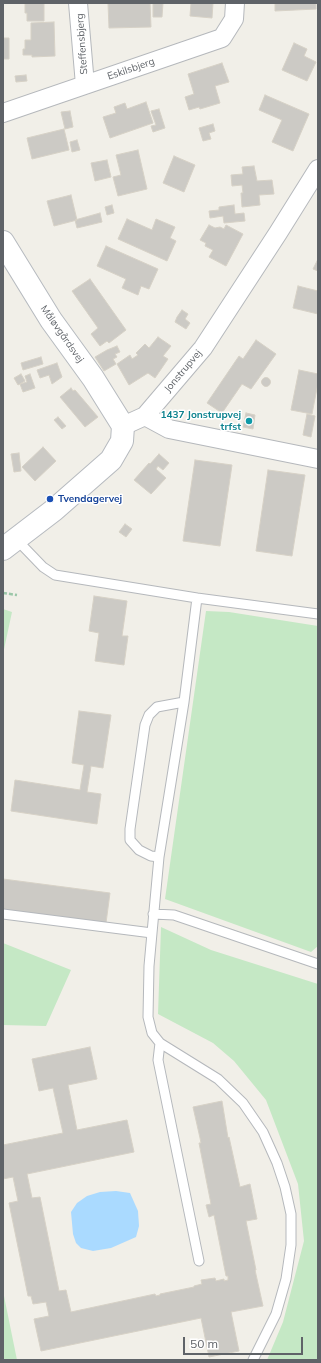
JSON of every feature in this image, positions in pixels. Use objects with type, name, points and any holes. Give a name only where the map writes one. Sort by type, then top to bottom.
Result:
[{"type":"street","name":"Steffensbjerg","points":[[78,3],[85,85]]},
{"type":"street","name":"Eskilsbjerg","points":[[3,112],[222,38],[234,20],[235,3]]},
{"type":"street","name":"Jonstrupvej","points":[[123,426],[145,416],[203,348],[278,234],[318,169]]},
{"type":"street","name":"Måløvgårdsvej","points":[[3,242],[51,320],[93,378],[123,426]]},
{"type":"street","points":[[145,416],[169,429],[318,459]]},
{"type":"street","points":[[10,544],[54,510],[111,460],[122,441],[123,426]]},
{"type":"lane","points":[[10,544],[55,575],[116,586],[318,614]]},
{"type":"lane","points":[[197,598],[184,702],[159,857],[149,966],[148,1017],[152,1033],[160,1043],[218,1079],[243,1103],[263,1132],[286,1187],[291,1214],[291,1245],[286,1279],[276,1314],[253,1360]]},
{"type":"lane","points":[[159,857],[151,856],[139,850],[130,840],[130,829],[144,725],[149,715],[157,707],[184,702]]},
{"type":"lane","points":[[3,914],[152,934]]},
{"type":"lane","points":[[153,914],[174,915],[318,963]]},
{"type":"lane","points":[[160,1043],[158,1060],[200,1261]]},
{"type":"path","points":[[3,593],[17,595]]},
{"type":"green space","points":[[3,609],[12,612],[3,654]]},
{"type":"green space","points":[[206,611],[229,612],[318,626],[318,946],[311,952],[165,899]]},
{"type":"green space","points":[[161,927],[211,950],[318,984],[318,1360],[267,1360],[283,1322],[304,1241],[298,1184],[266,1100],[234,1061],[213,1043],[158,1014]]},
{"type":"green space","points":[[3,943],[71,970],[46,1026],[3,1025]]},
{"type":"green space","points":[[3,1291],[17,1360],[3,1360]]},
{"type":"water","points":[[116,1191],[130,1193],[138,1211],[139,1226],[136,1237],[111,1248],[93,1251],[81,1248],[76,1243],[73,1234],[71,1212],[77,1203],[87,1196],[100,1192]]},
{"type":"building","points":[[25,3],[44,3],[44,21],[27,21]]},
{"type":"building","points":[[108,3],[150,3],[151,27],[109,28]]},
{"type":"building","points":[[153,3],[163,3],[162,17],[153,17]]},
{"type":"building","points":[[191,3],[213,3],[212,18],[190,16]]},
{"type":"building","points":[[275,3],[316,3],[316,9],[275,11]]},
{"type":"building","points":[[54,22],[55,56],[32,57],[32,55],[23,55],[25,40],[31,40],[31,23]]},
{"type":"building","points":[[3,38],[9,38],[9,59],[3,59]]},
{"type":"building","points":[[294,43],[307,49],[304,56],[316,62],[307,81],[282,70]]},
{"type":"building","points":[[222,63],[229,82],[215,86],[220,103],[200,109],[199,107],[189,110],[185,97],[194,94],[188,74]]},
{"type":"building","points":[[26,75],[27,81],[16,82],[15,76]]},
{"type":"building","points":[[265,95],[309,114],[293,151],[272,142],[282,120],[259,110]]},
{"type":"building","points":[[146,102],[153,123],[110,138],[103,117],[116,113],[114,107],[125,103],[127,109]]},
{"type":"building","points":[[159,109],[165,128],[153,132],[151,126],[156,125],[151,111]]},
{"type":"building","points":[[70,111],[73,127],[65,129],[61,112]]},
{"type":"building","points":[[213,124],[215,131],[209,133],[211,139],[203,141],[199,128]]},
{"type":"building","points":[[64,129],[69,150],[32,159],[27,138]]},
{"type":"building","points":[[77,140],[80,150],[72,152],[70,142]]},
{"type":"building","points":[[138,150],[147,189],[118,196],[113,177],[121,175],[116,155]]},
{"type":"building","points":[[174,156],[195,165],[184,192],[163,183]]},
{"type":"building","points":[[107,160],[111,177],[95,181],[91,163]]},
{"type":"building","points":[[254,166],[257,181],[272,180],[274,194],[259,195],[260,205],[242,207],[242,185],[232,186],[231,175],[243,174],[242,167]]},
{"type":"building","points":[[71,195],[77,220],[54,226],[47,201]]},
{"type":"building","points":[[112,205],[114,213],[107,215],[105,207]]},
{"type":"building","points":[[234,205],[235,214],[244,213],[245,221],[224,223],[223,216],[210,218],[209,211],[219,210],[219,207]]},
{"type":"building","points":[[100,213],[102,222],[77,228],[75,220]]},
{"type":"building","points":[[127,219],[152,230],[156,219],[175,227],[170,238],[176,241],[167,261],[118,239]]},
{"type":"building","points":[[209,225],[215,228],[220,227],[224,229],[226,225],[243,234],[226,266],[209,257],[213,250],[205,246],[206,243],[200,240]]},
{"type":"building","points":[[106,246],[158,269],[149,289],[141,286],[138,295],[122,288],[126,279],[97,266]]},
{"type":"building","points":[[318,259],[318,271],[313,269]]},
{"type":"building","points":[[90,279],[126,330],[109,343],[107,341],[100,346],[91,334],[98,328],[72,291]]},
{"type":"building","points":[[298,286],[318,291],[318,314],[293,308]]},
{"type":"building","points":[[182,310],[188,314],[185,319],[190,323],[186,329],[175,322]]},
{"type":"building","points":[[158,337],[171,346],[163,356],[168,359],[155,378],[148,373],[129,385],[117,364],[130,355],[132,359],[138,355],[136,353],[145,344],[149,348]]},
{"type":"building","points":[[256,340],[276,354],[251,389],[242,384],[222,413],[207,403],[239,356],[243,359]]},
{"type":"building","points":[[117,346],[120,352],[115,354],[117,357],[113,359],[116,364],[104,371],[95,357]]},
{"type":"building","points":[[41,357],[43,364],[23,370],[21,363]]},
{"type":"building","points":[[57,363],[62,377],[52,384],[49,375],[40,378],[37,370]]},
{"type":"building","points":[[299,370],[318,374],[318,383],[312,414],[291,410]]},
{"type":"building","points":[[21,374],[25,381],[18,385],[14,378]]},
{"type":"building","points":[[30,374],[35,388],[23,392],[20,384],[27,382],[25,376]]},
{"type":"building","points":[[264,378],[268,378],[270,382],[268,386],[264,386],[262,384],[262,380]]},
{"type":"building","points":[[71,388],[73,391],[75,390],[98,417],[85,427],[60,397]]},
{"type":"building","name":"1437 Jonstrupvej trfst","points":[[246,413],[255,415],[253,429],[243,427]]},
{"type":"building","points":[[307,414],[315,416],[311,437],[303,435]]},
{"type":"building","points":[[58,417],[66,426],[62,429],[54,420]]},
{"type":"building","points":[[43,447],[56,461],[35,481],[22,467]]},
{"type":"building","points":[[19,453],[21,471],[14,472],[11,454]]},
{"type":"building","points":[[159,454],[169,463],[163,470],[158,466],[156,469],[166,478],[151,494],[134,480]]},
{"type":"building","points":[[195,460],[232,465],[220,546],[183,541]]},
{"type":"building","points":[[268,470],[305,475],[292,556],[256,551]]},
{"type":"building","points":[[125,524],[132,529],[126,537],[119,532]]},
{"type":"building","points":[[94,596],[127,601],[122,636],[128,636],[124,665],[95,661],[99,633],[89,631]]},
{"type":"building","points":[[79,711],[111,715],[103,768],[91,766],[87,792],[101,794],[97,824],[11,811],[15,780],[80,790],[84,765],[72,763]]},
{"type":"building","points":[[3,879],[110,893],[106,923],[3,910]]},
{"type":"building","points":[[90,1047],[97,1079],[68,1085],[77,1130],[127,1120],[134,1152],[27,1174],[32,1198],[40,1197],[59,1291],[66,1290],[71,1312],[155,1294],[156,1296],[194,1287],[202,1284],[201,1280],[215,1278],[216,1281],[224,1279],[224,1281],[228,1280],[214,1215],[209,1217],[206,1205],[211,1204],[199,1143],[201,1143],[193,1107],[222,1101],[228,1138],[229,1137],[240,1187],[250,1184],[257,1219],[246,1221],[263,1306],[231,1312],[239,1351],[209,1357],[201,1318],[41,1351],[34,1319],[49,1316],[46,1302],[33,1304],[31,1296],[28,1296],[9,1203],[18,1201],[13,1177],[3,1179],[3,1145],[63,1133],[53,1088],[39,1091],[32,1059]]},
{"type":"place","name":"1437 Jonstrupvej trfst","points":[[249,421]]},
{"type":"place","name":"Tvendagervej","points":[[50,499]]}]
